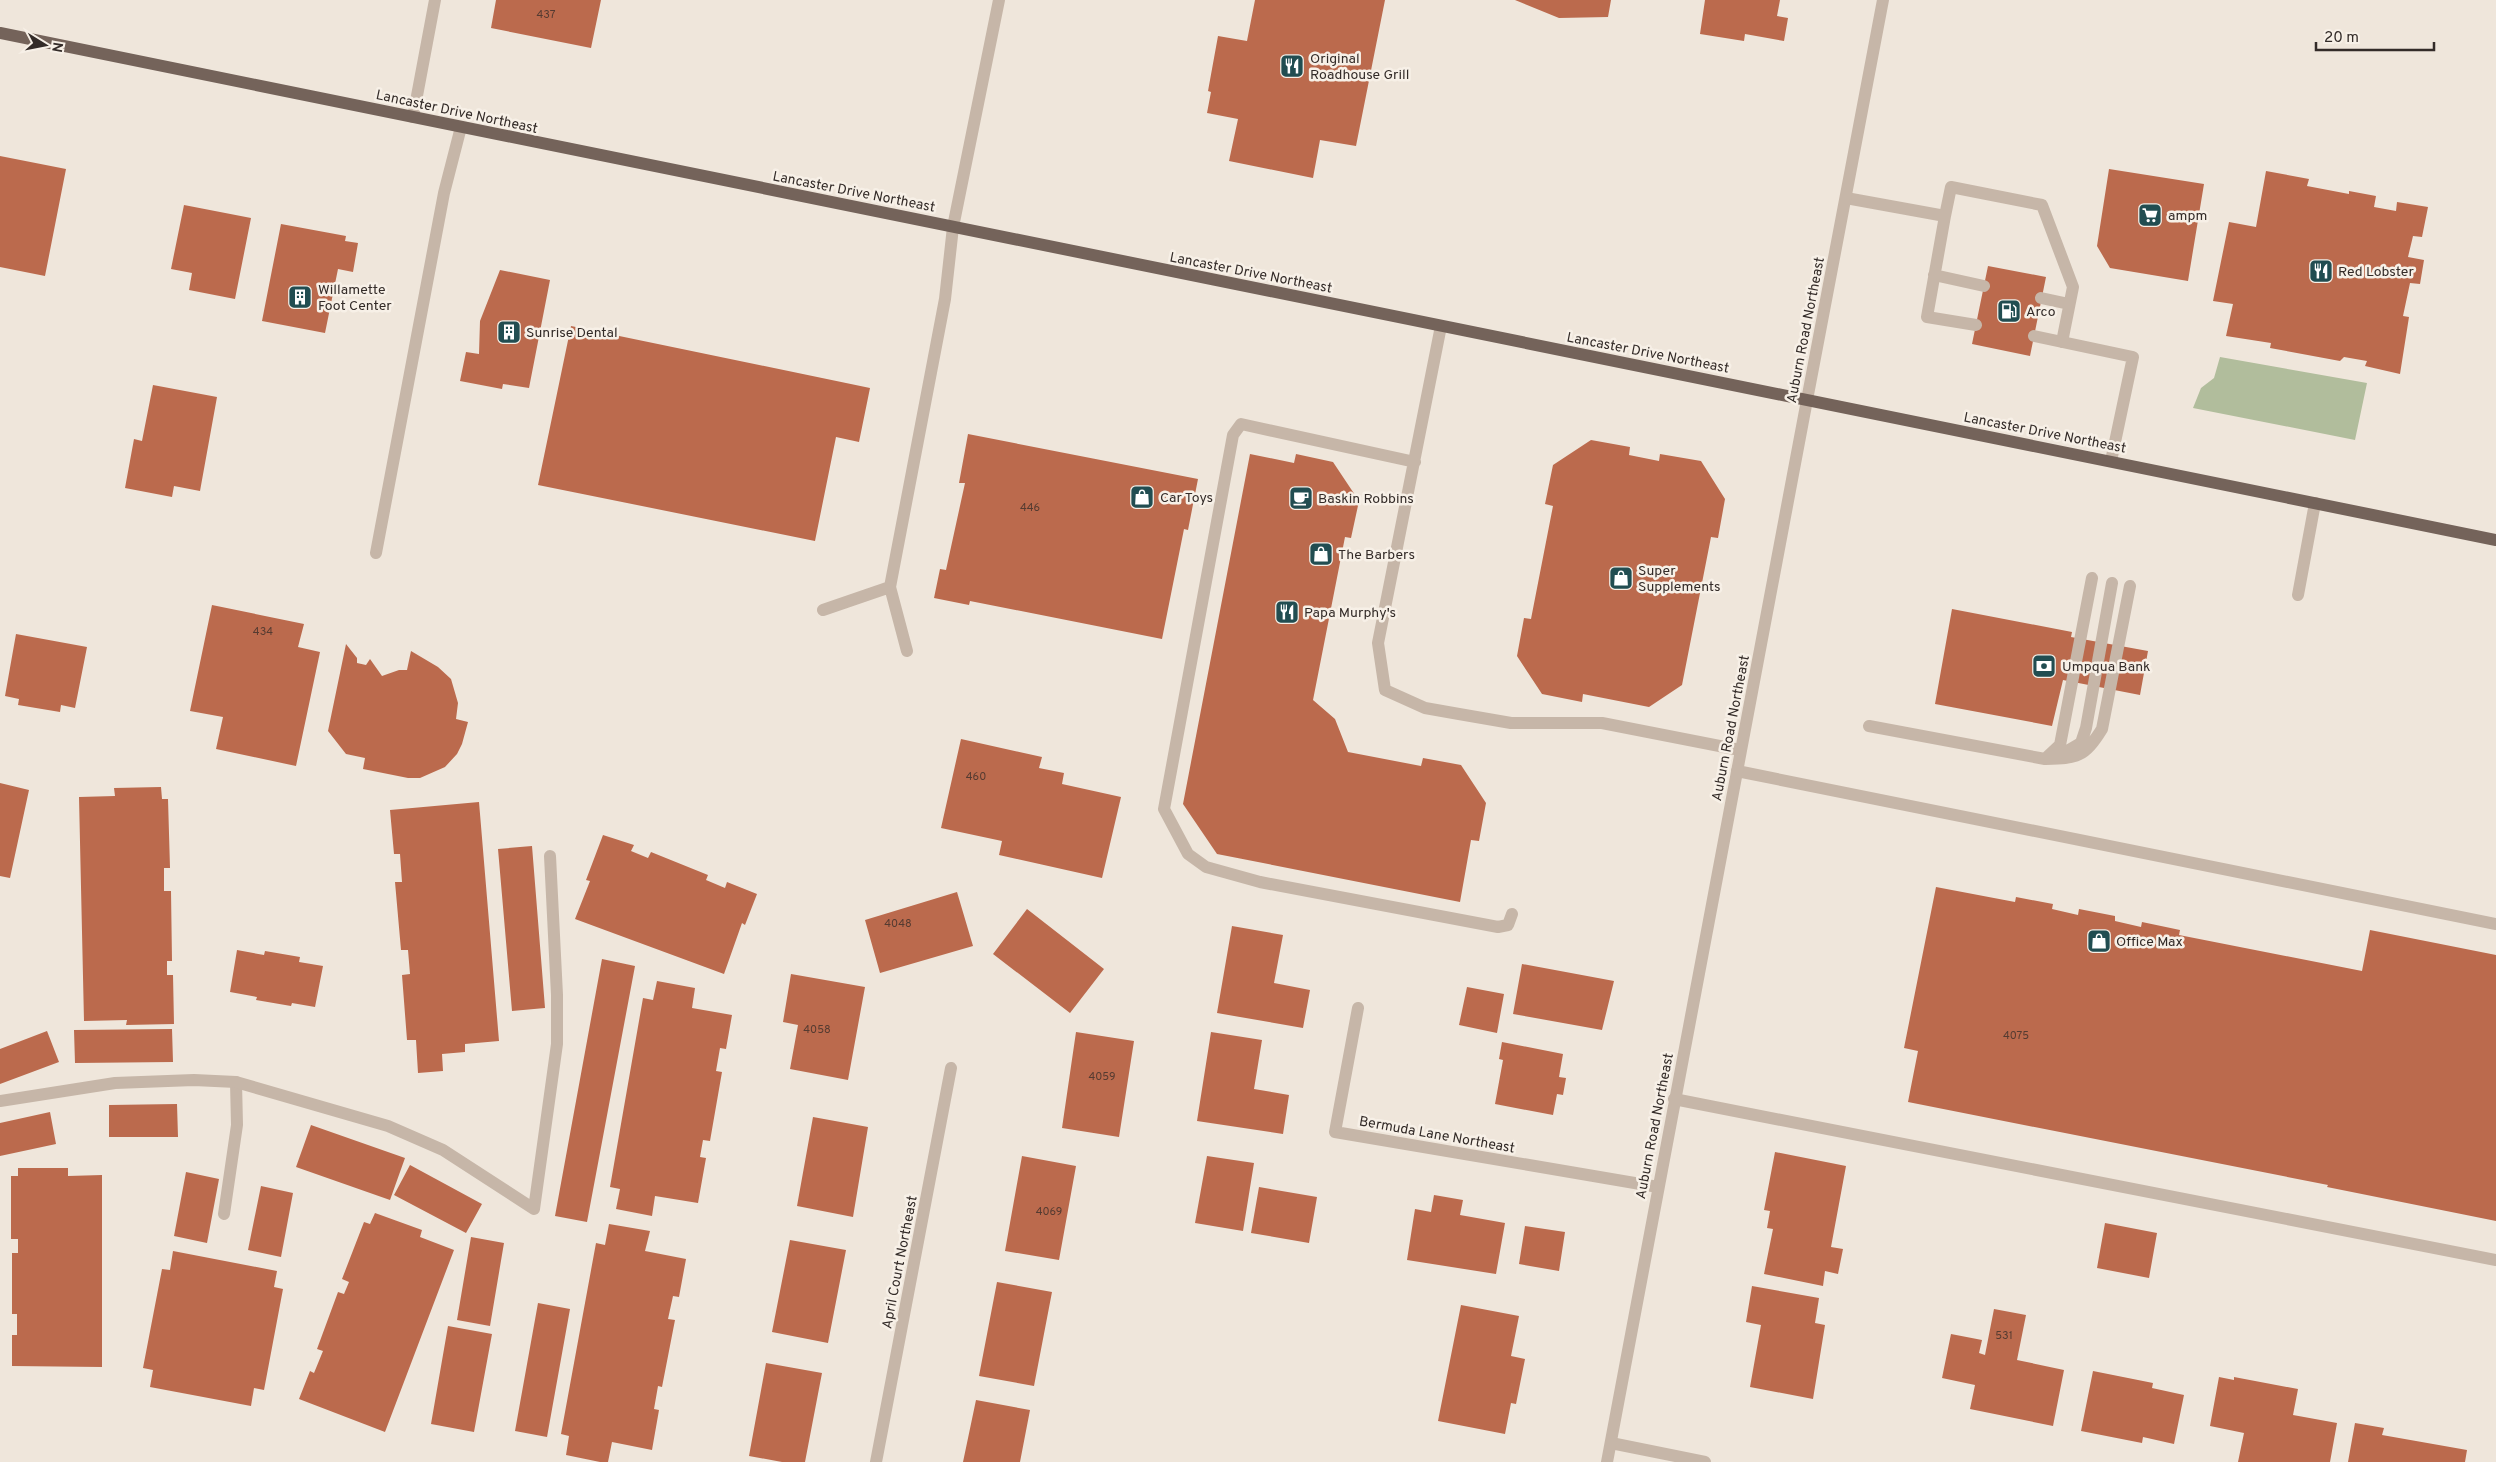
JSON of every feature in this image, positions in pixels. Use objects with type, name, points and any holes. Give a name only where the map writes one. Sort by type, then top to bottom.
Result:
[{"type":"main road","name":"Lancaster Drive Northeast","points":[[0,33],[2496,540]]},
{"type":"street","points":[[412,117],[435,0]]},
{"type":"street","points":[[907,651],[890,587],[944,307],[953,227],[999,0]]},
{"type":"street","name":"Auburn Road Northeast","points":[[1607,1462],[1674,1099],[1883,0]]},
{"type":"street","points":[[376,553],[444,192],[461,127]]},
{"type":"street","points":[[1976,325],[1927,317],[1951,187],[2042,205],[2073,286],[2062,342]]},
{"type":"street","points":[[1846,198],[1945,216]]},
{"type":"street","points":[[1934,275],[1984,286]]},
{"type":"street","points":[[2041,298],[2069,304]]},
{"type":"street","points":[[1441,326],[1378,643],[1384,690],[1425,708],[1511,723],[1602,723],[1740,750]]},
{"type":"street","points":[[2034,336],[2133,357],[2111,461]]},
{"type":"street","points":[[1415,462],[1241,424],[1233,435],[1164,809],[1188,854],[1206,867],[1260,882],[1498,927],[1508,925],[1512,914]]},
{"type":"street","points":[[2298,595],[2315,503]]},
{"type":"street","points":[[2045,759],[2060,745],[2092,578]]},
{"type":"street","points":[[2045,759],[2067,752],[2081,743],[2086,728],[2112,583]]},
{"type":"street","points":[[1869,726],[2045,759],[2070,758],[2090,750],[2102,730],[2130,586]]},
{"type":"street","points":[[822,610],[890,587]]},
{"type":"street","points":[[1737,771],[2496,924]]},
{"type":"street","points":[[0,1101],[115,1083],[194,1080],[236,1082],[388,1126],[443,1150],[534,1210],[557,1044],[557,995],[550,856]]},
{"type":"street","name":"Bermuda Lane Northeast","points":[[1358,1008],[1335,1132],[1658,1187]]},
{"type":"street","name":"April Court Northeast","points":[[876,1462],[951,1068]]},
{"type":"street","points":[[224,1214],[238,1125],[236,1082]]},
{"type":"street","points":[[1674,1099],[2496,1260]]},
{"type":"street","points":[[1611,1443],[1705,1462]]},
{"type":"green space","points":[[2220,357],[2367,383],[2355,440],[2193,408],[2201,388],[2214,378]]},
{"type":"building","points":[[496,0],[601,0],[591,48],[491,28]]},
{"type":"building","name":"Original Roadhouse Grill","points":[[1255,0],[1385,0],[1356,146],[1320,140],[1313,178],[1229,161],[1238,119],[1207,113],[1211,92],[1208,91],[1218,36],[1247,41]]},
{"type":"building","points":[[1515,0],[1611,0],[1608,17],[1559,18]]},
{"type":"building","points":[[1705,0],[1780,0],[1777,16],[1788,18],[1784,41],[1745,34],[1744,41],[1700,34]]},
{"type":"building","points":[[0,156],[66,169],[45,276],[0,267]]},
{"type":"building","name":"ampm","points":[[2109,169],[2204,184],[2188,281],[2110,268],[2097,246]]},
{"type":"building","name":"Red Lobster","points":[[2266,171],[2309,179],[2307,186],[2349,194],[2349,191],[2376,196],[2374,207],[2396,211],[2397,202],[2428,207],[2422,237],[2413,236],[2408,257],[2424,260],[2420,284],[2410,283],[2403,316],[2409,317],[2400,374],[2365,366],[2367,361],[2344,357],[2340,361],[2270,348],[2271,343],[2226,336],[2233,304],[2213,301],[2229,222],[2256,227]]},
{"type":"building","points":[[184,205],[251,218],[235,299],[189,290],[192,273],[171,269]]},
{"type":"building","name":"Willamette Foot Center","points":[[281,224],[346,236],[345,241],[358,243],[353,272],[338,269],[325,333],[262,321]]},
{"type":"building","name":"Arco","points":[[1988,266],[2046,277],[2030,356],[1972,344]]},
{"type":"building","name":"Sunrise Dental","points":[[500,270],[550,280],[529,388],[503,384],[502,389],[460,381],[466,352],[479,354],[480,321]]},
{"type":"building","points":[[571,326],[870,388],[859,442],[836,437],[815,541],[538,485]]},
{"type":"building","points":[[153,385],[217,397],[200,491],[174,486],[172,497],[125,488],[134,439],[142,441]]},
{"type":"building","points":[[968,434],[1198,479],[1188,530],[1184,529],[1162,639],[970,601],[969,605],[934,598],[940,569],[946,570],[965,483],[959,483]]},
{"type":"building","name":"Super Supplements","points":[[1591,440],[1630,447],[1629,455],[1659,461],[1660,454],[1701,461],[1725,499],[1718,538],[1711,537],[1682,685],[1649,707],[1583,694],[1582,702],[1542,694],[1517,656],[1524,618],[1531,619],[1553,506],[1545,504],[1553,465]]},
{"type":"building","points":[[1250,454],[1294,463],[1296,454],[1333,462],[1359,501],[1351,538],[1345,537],[1313,700],[1335,719],[1348,752],[1421,766],[1423,758],[1461,765],[1486,803],[1479,841],[1471,840],[1460,902],[1217,854],[1183,804]]},
{"type":"building","points":[[212,605],[304,624],[298,647],[320,652],[296,766],[216,749],[223,717],[190,711]]},
{"type":"building","name":"Umpqua Bank","points":[[1952,609],[2072,632],[2071,637],[2148,651],[2140,695],[2063,680],[2052,726],[1935,704]]},
{"type":"building","points":[[16,634],[87,647],[75,708],[61,705],[60,712],[18,705],[19,699],[5,696]]},
{"type":"building","points":[[346,644],[357,658],[357,663],[366,665],[370,659],[382,676],[399,670],[407,670],[411,651],[438,667],[451,679],[458,703],[456,719],[468,722],[457,754],[445,767],[420,778],[408,778],[363,769],[365,758],[346,754],[328,731]]},
{"type":"building","points":[[961,739],[1042,757],[1039,768],[1064,773],[1062,784],[1121,797],[1102,878],[999,855],[1002,841],[941,828]]},
{"type":"building","points":[[0,783],[29,790],[10,878],[0,876]]},
{"type":"building","points":[[161,787],[162,799],[168,799],[170,868],[164,868],[164,891],[171,891],[172,961],[167,961],[167,975],[173,975],[174,1024],[126,1025],[127,1020],[84,1021],[79,797],[115,796],[114,788]]},
{"type":"building","points":[[479,802],[499,1041],[465,1044],[465,1052],[442,1054],[443,1071],[418,1073],[416,1040],[407,1040],[402,975],[410,974],[408,950],[401,950],[395,882],[402,882],[400,854],[394,854],[390,810]]},
{"type":"building","points":[[603,835],[634,845],[631,851],[648,858],[651,852],[708,875],[706,880],[725,888],[727,882],[757,894],[745,925],[742,923],[724,974],[575,919],[590,881],[586,880]]},
{"type":"building","points":[[532,846],[545,1008],[512,1011],[498,849]]},
{"type":"building","points":[[1936,887],[2015,902],[2016,897],[2053,904],[2052,909],[2078,915],[2079,909],[2115,916],[2115,921],[2141,927],[2142,922],[2180,930],[2179,935],[2362,971],[2370,930],[2496,955],[2496,1221],[2327,1187],[2328,1185],[1908,1102],[1918,1051],[1904,1048]]},
{"type":"building","points":[[957,892],[973,946],[880,973],[865,920]]},
{"type":"building","points":[[1027,909],[1104,969],[1070,1013],[993,954]]},
{"type":"building","points":[[1232,926],[1283,935],[1274,983],[1310,990],[1303,1028],[1217,1013]]},
{"type":"building","points":[[237,950],[264,955],[265,951],[300,957],[299,962],[323,966],[315,1007],[292,1003],[291,1006],[256,1000],[257,997],[230,992]]},
{"type":"building","points":[[602,959],[635,966],[587,1222],[555,1216]]},
{"type":"building","points":[[1522,964],[1614,981],[1602,1030],[1513,1014]]},
{"type":"building","points":[[791,974],[865,987],[848,1080],[790,1069],[798,1025],[783,1022]]},
{"type":"building","points":[[657,981],[695,988],[692,1008],[732,1015],[726,1049],[720,1048],[716,1071],[722,1072],[710,1141],[703,1140],[700,1157],[706,1158],[698,1203],[655,1196],[652,1216],[616,1209],[620,1189],[610,1187],[643,998],[653,1000]]},
{"type":"building","points":[[1467,987],[1504,994],[1497,1033],[1459,1025]]},
{"type":"building","points":[[172,1029],[173,1062],[75,1063],[74,1030]]},
{"type":"building","points":[[47,1031],[59,1062],[0,1084],[0,1049]]},
{"type":"building","points":[[1076,1032],[1134,1041],[1119,1137],[1062,1128]]},
{"type":"building","points":[[1211,1032],[1262,1040],[1254,1089],[1289,1095],[1283,1134],[1197,1121]]},
{"type":"building","points":[[1502,1042],[1563,1054],[1559,1077],[1566,1078],[1563,1095],[1557,1094],[1553,1115],[1495,1104],[1503,1060],[1499,1059]]},
{"type":"building","points":[[177,1104],[178,1137],[109,1137],[109,1105]]},
{"type":"building","points":[[50,1112],[56,1144],[0,1156],[0,1123]]},
{"type":"building","points":[[813,1117],[868,1127],[853,1217],[797,1206]]},
{"type":"building","points":[[311,1125],[405,1158],[390,1200],[296,1167]]},
{"type":"building","points":[[1775,1152],[1846,1166],[1831,1247],[1843,1249],[1838,1274],[1825,1271],[1823,1286],[1764,1274],[1773,1229],[1767,1228],[1770,1211],[1764,1210]]},
{"type":"building","points":[[1022,1156],[1076,1166],[1059,1260],[1005,1251]]},
{"type":"building","points":[[1207,1156],[1254,1163],[1243,1231],[1195,1223]]},
{"type":"building","points":[[410,1165],[482,1204],[466,1233],[394,1195]]},
{"type":"building","points":[[18,1168],[68,1168],[68,1176],[102,1175],[102,1367],[12,1366],[12,1335],[17,1335],[17,1314],[12,1314],[12,1253],[18,1253],[18,1239],[11,1239],[11,1176],[18,1176]]},
{"type":"building","points":[[186,1172],[219,1179],[207,1243],[174,1236]]},
{"type":"building","points":[[261,1186],[293,1193],[281,1257],[248,1250]]},
{"type":"building","points":[[1259,1187],[1317,1197],[1309,1243],[1251,1233]]},
{"type":"building","points":[[1434,1195],[1463,1200],[1460,1215],[1505,1223],[1496,1274],[1407,1260],[1415,1209],[1431,1212]]},
{"type":"building","points":[[375,1213],[422,1230],[420,1237],[454,1250],[385,1432],[299,1399],[310,1371],[314,1373],[323,1351],[317,1349],[338,1292],[344,1294],[349,1282],[342,1279],[364,1222],[370,1224]]},
{"type":"building","points":[[2105,1223],[2157,1233],[2149,1278],[2097,1268]]},
{"type":"building","points":[[609,1224],[650,1231],[645,1251],[686,1259],[679,1297],[673,1296],[668,1319],[675,1320],[662,1387],[658,1386],[654,1409],[659,1410],[652,1450],[612,1442],[608,1462],[600,1462],[566,1455],[569,1436],[561,1434],[596,1243],[605,1245]]},
{"type":"building","points":[[1525,1226],[1565,1232],[1559,1271],[1519,1264]]},
{"type":"building","points":[[471,1237],[504,1243],[490,1326],[457,1320]]},
{"type":"building","points":[[790,1240],[846,1250],[828,1343],[772,1332]]},
{"type":"building","points":[[173,1251],[277,1271],[274,1287],[283,1289],[264,1390],[254,1388],[251,1406],[150,1387],[153,1370],[143,1368],[162,1269],[170,1270]]},
{"type":"building","points":[[997,1282],[1052,1292],[1034,1386],[979,1376]]},
{"type":"building","points":[[1752,1286],[1819,1298],[1815,1323],[1825,1325],[1813,1399],[1750,1387],[1761,1325],[1746,1322]]},
{"type":"building","points":[[538,1303],[570,1309],[547,1437],[515,1431]]},
{"type":"building","points":[[1461,1305],[1519,1316],[1511,1356],[1525,1359],[1516,1404],[1511,1403],[1505,1434],[1438,1421]]},
{"type":"building","points":[[1994,1309],[2026,1315],[2017,1360],[2064,1370],[2053,1426],[1970,1409],[1975,1385],[1942,1378],[1951,1334],[1982,1340],[1979,1353],[1985,1355]]},
{"type":"building","points":[[448,1326],[492,1334],[474,1432],[431,1424]]},
{"type":"building","points":[[766,1363],[822,1373],[805,1462],[782,1462],[749,1456]]},
{"type":"building","points":[[2093,1371],[2153,1383],[2152,1388],[2184,1395],[2174,1444],[2143,1437],[2142,1443],[2081,1431]]},
{"type":"building","points":[[2219,1377],[2234,1380],[2234,1377],[2298,1389],[2293,1415],[2337,1423],[2330,1462],[2238,1462],[2244,1433],[2210,1426]]},
{"type":"building","points":[[976,1400],[1030,1410],[1020,1462],[963,1462]]},
{"type":"building","points":[[2355,1423],[2384,1428],[2382,1435],[2467,1450],[2465,1462],[2348,1462]]},
{"type":"place","name":"Original Roadhouse Grill","points":[[1292,66]]},
{"type":"place","name":"ampm","points":[[2150,215]]},
{"type":"place","name":"Red Lobster","points":[[2321,271]]},
{"type":"place","name":"Willamette Foot Center","points":[[300,297]]},
{"type":"place","name":"Arco","points":[[2009,311]]},
{"type":"place","name":"Sunrise Dental","points":[[509,332]]},
{"type":"place","name":"Car Toys","points":[[1142,497]]},
{"type":"place","name":"Baskin Robbins","points":[[1301,498]]},
{"type":"place","name":"The Barbers","points":[[1321,554]]},
{"type":"place","name":"Super Supplements","points":[[1621,578]]},
{"type":"place","name":"Papa Murphy's","points":[[1287,612]]},
{"type":"place","name":"Umpqua Bank","points":[[2044,666]]},
{"type":"place","name":"Office Max","points":[[2099,941]]}]
